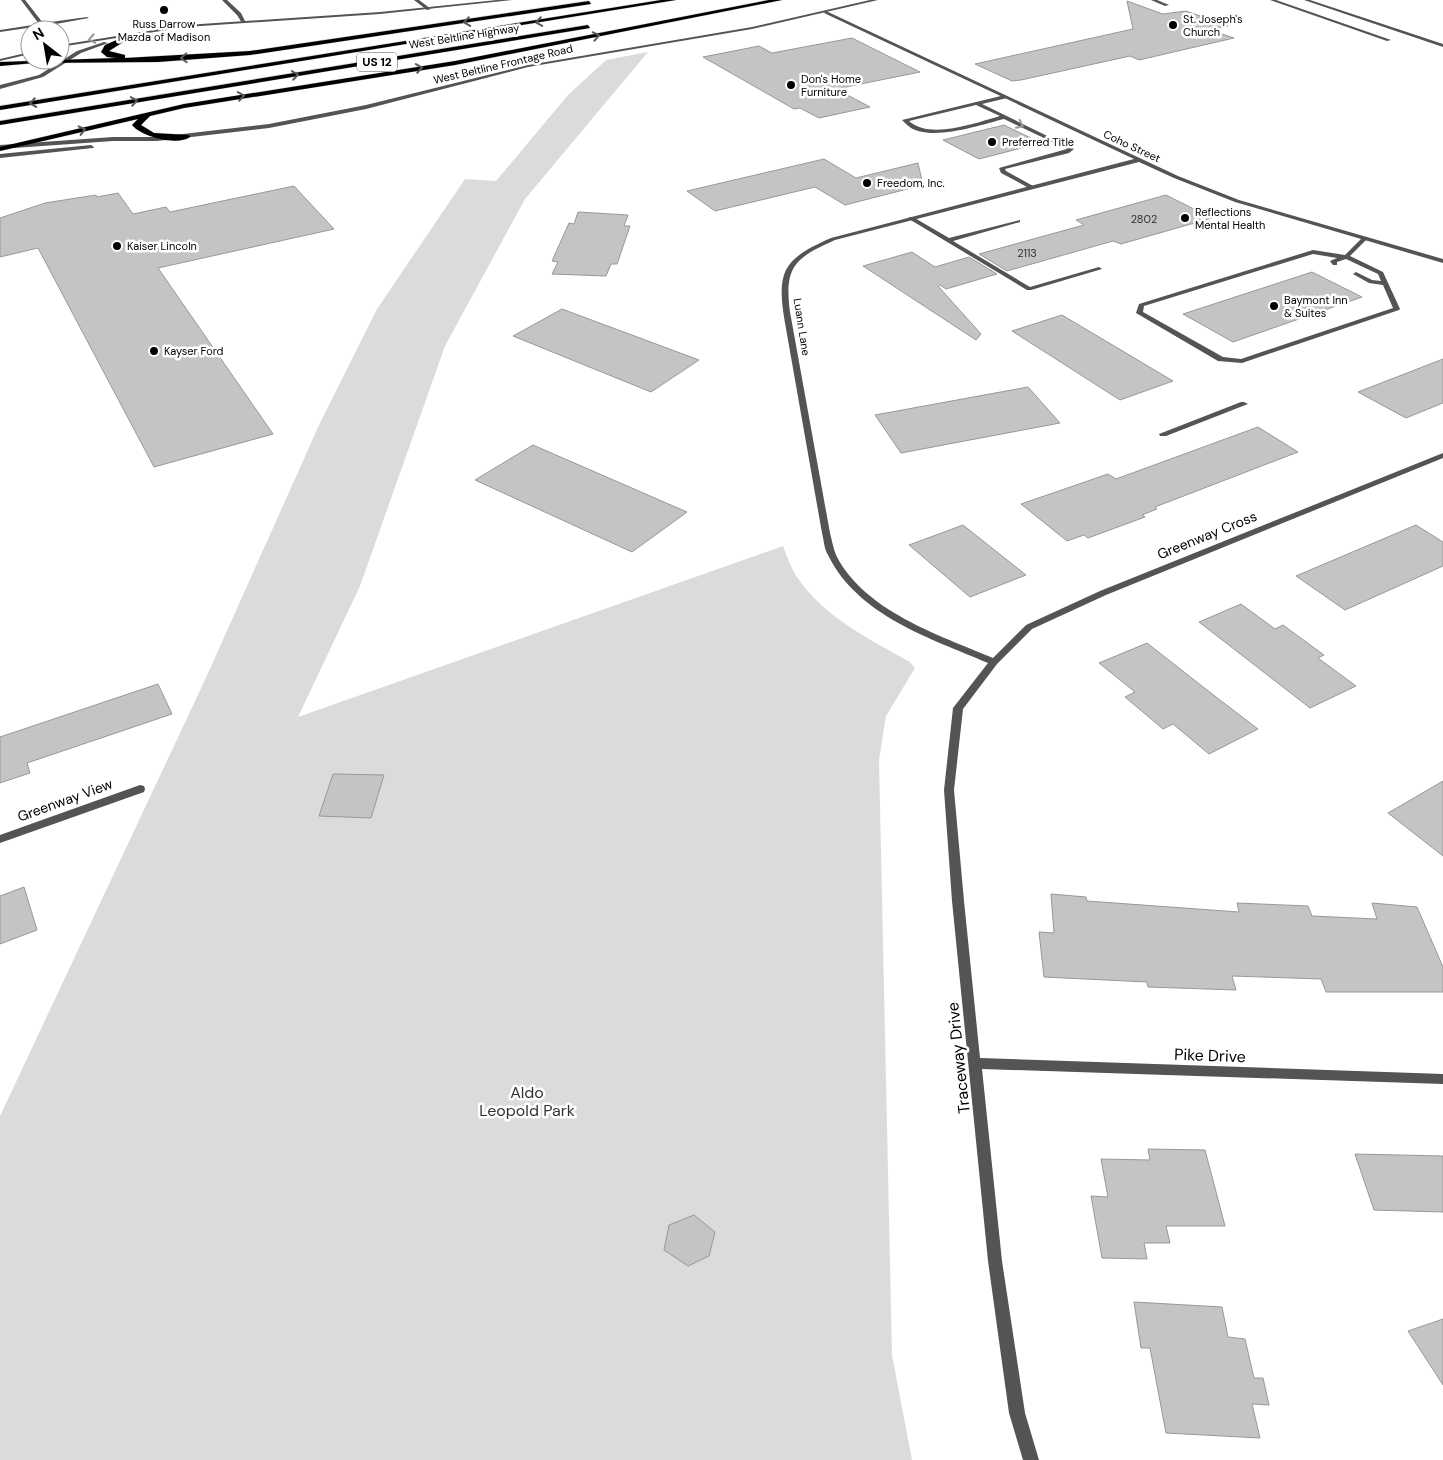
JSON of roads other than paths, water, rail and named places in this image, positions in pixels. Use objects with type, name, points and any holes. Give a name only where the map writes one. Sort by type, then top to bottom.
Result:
[{"type":"highway","name":"West Beltline Highway","points":[[0,108],[673,0]]},
{"type":"highway","points":[[618,22],[753,0]]},
{"type":"highway","points":[[0,148],[149,113],[222,99],[455,63],[779,0]]},
{"type":"highway","points":[[70,62],[158,60],[293,48],[593,2]]},
{"type":"highway","name":"West Beltline Highway","points":[[0,123],[600,25]]},
{"type":"highway","points":[[126,38],[108,47],[105,52],[110,56],[158,60]]},
{"type":"highway","points":[[0,64],[20,63]]},
{"type":"highway","points":[[149,113],[136,125],[143,131],[161,136],[186,136]]},
{"type":"street","points":[[23,0],[39,20]]},
{"type":"street","points":[[224,0],[239,14],[244,22]]},
{"type":"street","points":[[416,0],[429,9]]},
{"type":"street","points":[[70,44],[141,31],[429,9],[510,0]]},
{"type":"street","name":"West Beltline Frontage Road","points":[[17,145],[113,139],[133,140],[254,128],[319,117],[528,66],[752,28],[876,0]]},
{"type":"street","points":[[1153,0],[1167,5]]},
{"type":"street","points":[[1272,0],[1389,40]]},
{"type":"street","points":[[1306,0],[1443,46]]},
{"type":"street","name":"Coho Street","points":[[826,12],[1138,160],[1237,201],[1443,261]]},
{"type":"street","points":[[70,20],[87,18]]},
{"type":"street","points":[[70,58],[79,52],[99,44],[126,38],[244,22]]},
{"type":"street","points":[[0,31],[20,28]]},
{"type":"street","points":[[0,60],[20,55]]},
{"type":"street","points":[[0,87],[41,76],[51,70]]},
{"type":"street","points":[[1004,117],[938,132],[918,129],[905,120],[1005,97]]},
{"type":"street","points":[[976,103],[1071,150],[1002,168],[1003,172],[1031,187]]},
{"type":"street","name":"West Beltline Frontage Road","points":[[0,156],[111,145],[133,140]]},
{"type":"street","name":"Luann Lane","points":[[994,662],[903,621],[866,597],[844,574],[832,554],[826,533],[786,302],[786,279],[789,268],[812,248],[833,239],[1138,160]]},
{"type":"street","points":[[911,218],[1029,289],[1099,269]]},
{"type":"street","points":[[948,240],[1018,221]]},
{"type":"street","points":[[1335,264],[1333,261],[1346,257],[1365,238]]},
{"type":"street","points":[[1312,252],[1346,257],[1381,273],[1397,308],[1242,360],[1221,359],[1139,313],[1141,305],[1312,252]]},
{"type":"street","points":[[1356,274],[1371,282],[1385,283]]},
{"type":"street","points":[[1163,434],[1244,404]]},
{"type":"street","name":"Greenway Cross","points":[[994,662],[1029,627],[1076,604],[1443,455]]},
{"type":"street","name":"Traceway Drive","points":[[994,662],[958,708],[949,790],[958,901],[995,1261],[1017,1414],[1031,1460]]},
{"type":"street","name":"Greenway View","points":[[0,839],[140,789]]},
{"type":"street","name":"Pike Drive","points":[[976,1063],[1443,1080]]},
{"type":"place","name":"Russ Darrow Mazda of Madison","points":[[164,10]]},
{"type":"place","name":"St. Joseph's Church","points":[[1173,25]]},
{"type":"place","name":"Don's Home Furniture","points":[[791,85]]},
{"type":"place","name":"Preferred Title","points":[[992,142]]},
{"type":"place","name":"Freedom, Inc.","points":[[867,183]]},
{"type":"place","name":"Reflections Mental Health","points":[[1185,218]]},
{"type":"place","name":"Kaiser Lincoln","points":[[117,246]]},
{"type":"place","name":"Baymont Inn & Suites","points":[[1274,306]]},
{"type":"place","name":"Kayser Ford","points":[[154,351]]},
{"type":"park label","name":"Aldo Leopold Park","points":[[527,1101]]}]
